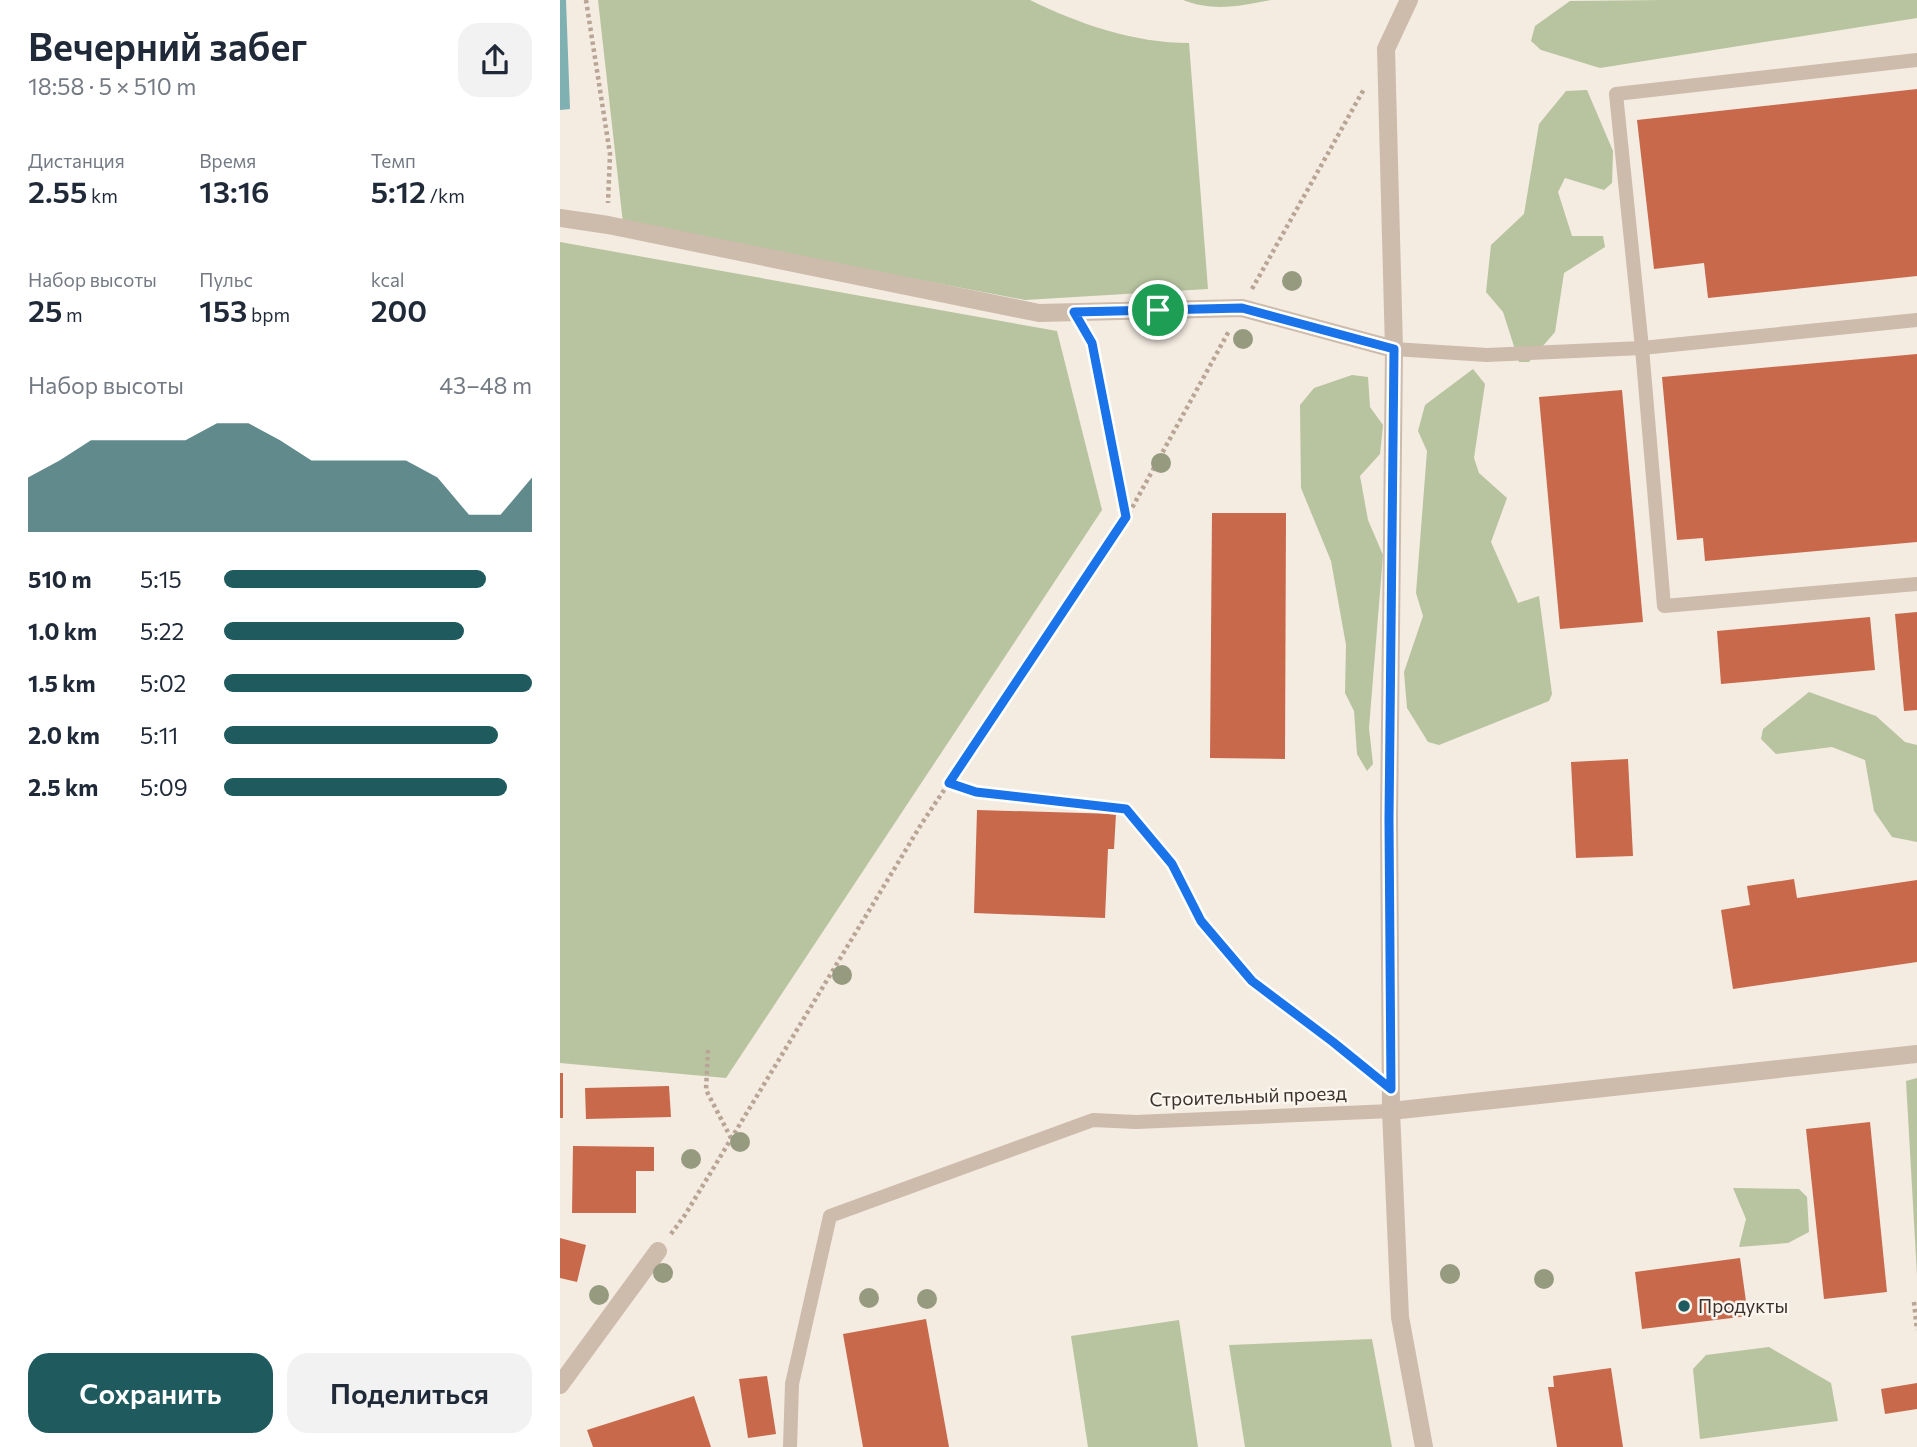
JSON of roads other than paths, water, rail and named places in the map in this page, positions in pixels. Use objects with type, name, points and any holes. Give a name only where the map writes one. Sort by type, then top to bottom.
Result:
[{"type":"street","points":[[1409,0],[1386,49],[1394,349],[1389,819],[1391,1111],[1400,1317],[1424,1447]]},
{"type":"street","points":[[560,218],[608,225],[1038,313],[1242,308],[1394,349]]},
{"type":"street","name":"Строительный проезд","points":[[1391,1111],[1917,1054]]},
{"type":"street","points":[[560,1385],[658,1251]]},
{"type":"lane","points":[[1917,60],[1616,94],[1642,348],[1664,606],[1917,584]]},
{"type":"lane","points":[[1394,349],[1487,355],[1642,348],[1917,320]]},
{"type":"lane","name":"Строительный проезд","points":[[790,1447],[792,1384],[830,1216],[1093,1120],[1136,1122],[1391,1111]]},
{"type":"water","points":[[560,0],[566,0],[570,109],[560,110]]},
{"type":"place","name":"Продукты","points":[[1684,1306]]}]
